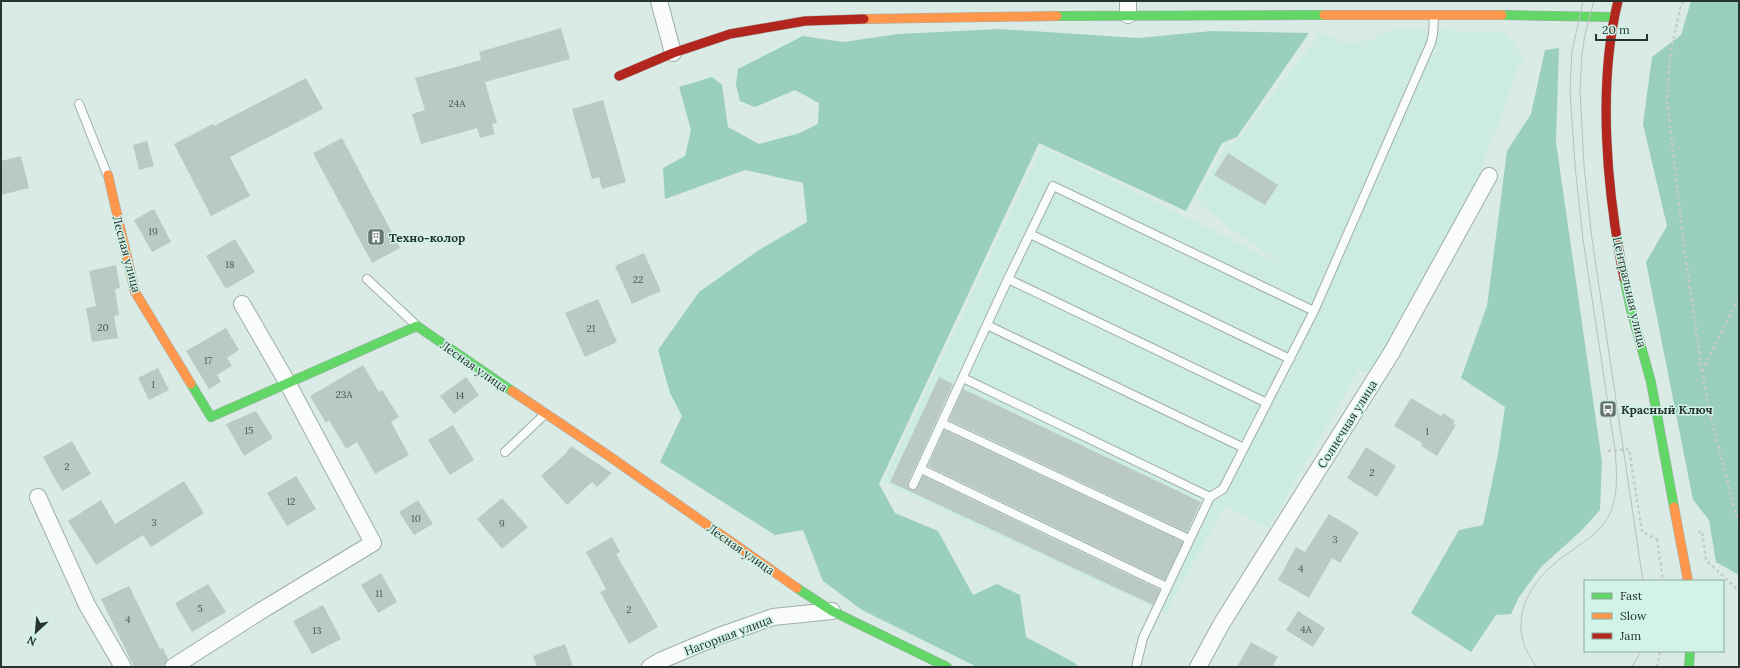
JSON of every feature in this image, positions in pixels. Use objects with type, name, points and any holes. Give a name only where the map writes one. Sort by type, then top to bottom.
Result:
[{"type":"street","points":[[659,1],[673,53]]},
{"type":"street","name":"Центральная улица","points":[[1618,1],[1608,54],[1606,91],[1609,166],[1616,236],[1631,310],[1651,382],[1688,580]]},
{"type":"street","points":[[619,76],[673,53],[730,34],[805,21],[954,17],[1128,8],[1434,16],[1614,16]]},
{"type":"street","name":"Лесная улица","points":[[108,175],[135,292],[211,417],[287,382],[417,326],[545,414],[610,456],[832,611],[947,667]]},
{"type":"street","name":"Солнечная улица","points":[[1198,667],[1222,623],[1392,352],[1489,176]]},
{"type":"street","points":[[173,667],[259,612],[373,543],[287,382],[242,304]]},
{"type":"street","points":[[38,497],[87,605],[123,667]]},
{"type":"street","name":"Нагорная улица","points":[[650,667],[662,660],[720,636],[773,617],[832,611]]},
{"type":"street","points":[[1689,667],[1690,652]]},
{"type":"lane","points":[[1136,667],[1143,638],[1210,497],[1223,489],[1314,311],[1431,43],[1434,16]]},
{"type":"lane","points":[[79,104],[108,175]]},
{"type":"lane","points":[[913,485],[1008,279],[1053,186],[1314,311]]},
{"type":"lane","points":[[1030,234],[1290,358]]},
{"type":"lane","points":[[367,279],[417,326]]},
{"type":"lane","points":[[1008,279],[1267,403]]},
{"type":"lane","points":[[987,325],[1244,448]]},
{"type":"lane","points":[[963,378],[1210,497]]},
{"type":"lane","points":[[505,452],[545,414]]},
{"type":"lane","points":[[942,423],[1189,539]]},
{"type":"lane","points":[[921,469],[1167,587]]},
{"type":"path","points":[[1683,1],[1670,54],[1667,100],[1684,246],[1702,372],[1711,419],[1739,525]]},
{"type":"path","points":[[1702,372],[1739,298]]},
{"type":"path","points":[[1608,451],[1629,449],[1642,532],[1657,539],[1661,538]]},
{"type":"path","points":[[1696,532],[1702,531],[1706,560],[1739,591]]},
{"type":"path","points":[[1657,539],[1663,580]]},
{"type":"path","points":[[1657,667],[1660,652]]},
{"type":"shaded area","points":[[1395,29],[1504,32],[1523,56],[1478,179],[1418,289],[1369,374],[1359,370],[1268,529],[1225,506],[1166,613],[883,482],[1042,146],[1283,265],[1232,230],[1195,200],[1226,146],[1238,140],[1321,32],[1343,43],[1371,40],[1380,33]]},
{"type":"green space","points":[[1691,1],[1739,1],[1739,575],[1716,562],[1709,520],[1693,500],[1646,262],[1667,226],[1643,124],[1652,57],[1681,35]]},
{"type":"green space","points":[[999,29],[1138,38],[1212,31],[1309,33],[1237,137],[1222,143],[1186,211],[1039,143],[879,484],[895,513],[938,531],[973,595],[997,584],[1020,595],[1026,637],[1075,663],[1078,667],[977,667],[862,610],[823,581],[803,530],[775,535],[660,462],[682,416],[670,393],[658,350],[699,292],[759,250],[807,222],[803,183],[745,170],[665,199],[663,168],[685,156],[691,130],[679,87],[712,77],[722,85],[728,127],[759,144],[800,133],[818,124],[819,103],[795,90],[755,107],[740,101],[736,85],[738,69],[803,36],[843,42],[898,34]]},
{"type":"green space","points":[[1559,48],[1556,142],[1602,462],[1600,510],[1582,530],[1541,567],[1519,597],[1511,614],[1496,615],[1471,652],[1411,613],[1459,530],[1483,525],[1498,454],[1505,407],[1461,378],[1487,306],[1507,151],[1531,114],[1545,50]]},
{"type":"building","points":[[561,28],[570,59],[485,82],[497,123],[492,124],[495,134],[480,138],[477,128],[421,144],[412,114],[425,110],[415,78],[481,60],[479,52]]},
{"type":"building","points":[[306,78],[323,109],[230,157],[250,196],[211,216],[174,144],[213,124],[214,126]]},
{"type":"building","points":[[603,100],[626,182],[602,189],[599,177],[592,179],[572,109]]},
{"type":"building","points":[[342,138],[400,248],[372,263],[313,153]]},
{"type":"building","points":[[147,141],[154,166],[139,170],[133,145]]},
{"type":"building","points":[[1228,153],[1278,185],[1265,205],[1214,175]]},
{"type":"building","points":[[21,156],[29,188],[1,195],[1,161]]},
{"type":"building","points":[[154,209],[171,242],[152,252],[134,220]]},
{"type":"building","points":[[235,239],[255,272],[226,289],[206,256]]},
{"type":"building","points":[[644,253],[661,291],[632,304],[615,266]]},
{"type":"building","points":[[116,265],[120,288],[115,289],[119,315],[114,316],[118,338],[92,342],[86,308],[96,306],[89,271]]},
{"type":"building","points":[[598,299],[617,342],[585,357],[565,313]]},
{"type":"building","points":[[226,328],[239,350],[227,358],[232,366],[217,375],[221,382],[209,389],[186,351]]},
{"type":"building","points":[[363,365],[379,392],[382,390],[399,417],[391,422],[409,455],[375,474],[357,442],[346,449],[329,420],[326,423],[310,396]]},
{"type":"building","points":[[158,368],[169,390],[149,400],[138,378]]},
{"type":"building","points":[[466,377],[479,395],[454,414],[440,396]]},
{"type":"building","points":[[939,377],[953,384],[908,483],[909,488],[913,490],[916,489],[923,476],[1160,590],[1153,605],[890,482]]},
{"type":"building","points":[[963,389],[1201,502],[1187,532],[949,420]]},
{"type":"building","points":[[1411,398],[1441,416],[1443,413],[1455,421],[1453,424],[1456,425],[1437,456],[1421,446],[1422,443],[1394,426]]},
{"type":"building","points":[[256,411],[273,438],[244,456],[226,424]]},
{"type":"building","points":[[453,425],[474,460],[450,475],[428,440]]},
{"type":"building","points":[[944,430],[1183,542],[1165,580],[928,466]]},
{"type":"building","points":[[72,441],[91,474],[62,491],[43,457]]},
{"type":"building","points":[[571,446],[612,473],[597,487],[592,482],[567,505],[541,476],[565,454]]},
{"type":"building","points":[[1366,447],[1396,466],[1377,497],[1347,478]]},
{"type":"building","points":[[296,476],[316,509],[287,526],[267,493]]},
{"type":"building","points":[[184,481],[204,513],[151,547],[143,535],[96,565],[68,521],[101,500],[115,524]]},
{"type":"building","points":[[502,498],[528,527],[502,549],[477,519]]},
{"type":"building","points":[[418,500],[433,524],[414,535],[399,512]]},
{"type":"building","points":[[1329,514],[1359,532],[1340,563],[1332,558],[1309,598],[1278,580],[1296,547],[1305,552]]},
{"type":"building","points":[[612,537],[620,552],[616,554],[658,627],[629,644],[600,592],[606,589],[586,552]]},
{"type":"building","points":[[381,573],[397,602],[378,613],[361,585]]},
{"type":"building","points":[[208,584],[226,612],[192,632],[175,603]]},
{"type":"building","points":[[129,586],[160,649],[163,648],[168,659],[164,665],[159,667],[134,667],[101,599]]},
{"type":"building","points":[[323,605],[341,639],[312,654],[293,621]]},
{"type":"building","points":[[1298,611],[1325,628],[1313,647],[1286,630]]},
{"type":"building","points":[[1251,642],[1278,657],[1272,667],[1237,667]]},
{"type":"building","points":[[565,644],[573,667],[537,667],[533,656]]},
{"type":"tram line","points":[[1537,667],[1527,651],[1522,636],[1521,621],[1524,606],[1530,592],[1539,579],[1551,567],[1593,535],[1603,525],[1614,503],[1616,485],[1615,450],[1583,239],[1575,166],[1570,90],[1572,52],[1583,1]]},
{"type":"tram line","points":[[1594,1],[1585,34],[1582,54],[1580,90],[1584,166],[1592,239],[1643,580]]},
{"type":"tram line","points":[[1632,667],[1640,652]]},
{"type":"traffic: fast","points":[[1057,16],[1324,15]]},
{"type":"traffic: fast","points":[[1502,15],[1614,17]]},
{"type":"traffic: fast","points":[[1624,278],[1631,310],[1651,382],[1674,507]]},
{"type":"traffic: fast","points":[[191,384],[211,417],[417,326],[512,391]]},
{"type":"traffic: fast","points":[[797,588],[832,611],[947,667]]},
{"type":"traffic: fast","points":[[1689,667],[1690,652]]},
{"type":"traffic: slow","points":[[1324,15],[1502,15]]},
{"type":"traffic: slow","points":[[864,19],[1057,16]]},
{"type":"traffic: slow","points":[[108,175],[135,292],[191,384]]},
{"type":"traffic: slow","points":[[512,391],[609,456],[797,588]]},
{"type":"traffic: slow","points":[[1674,507],[1688,580]]},
{"type":"traffic: jam","points":[[1618,1],[1608,68],[1606,104],[1609,175],[1613,211],[1624,278]]},
{"type":"traffic: jam","points":[[619,76],[673,53],[730,34],[805,21],[864,19]]},
{"type":"place","name":"Техно-колор","points":[[376,237]]},
{"type":"place","name":"Красный Ключ","points":[[1608,409]]}]
